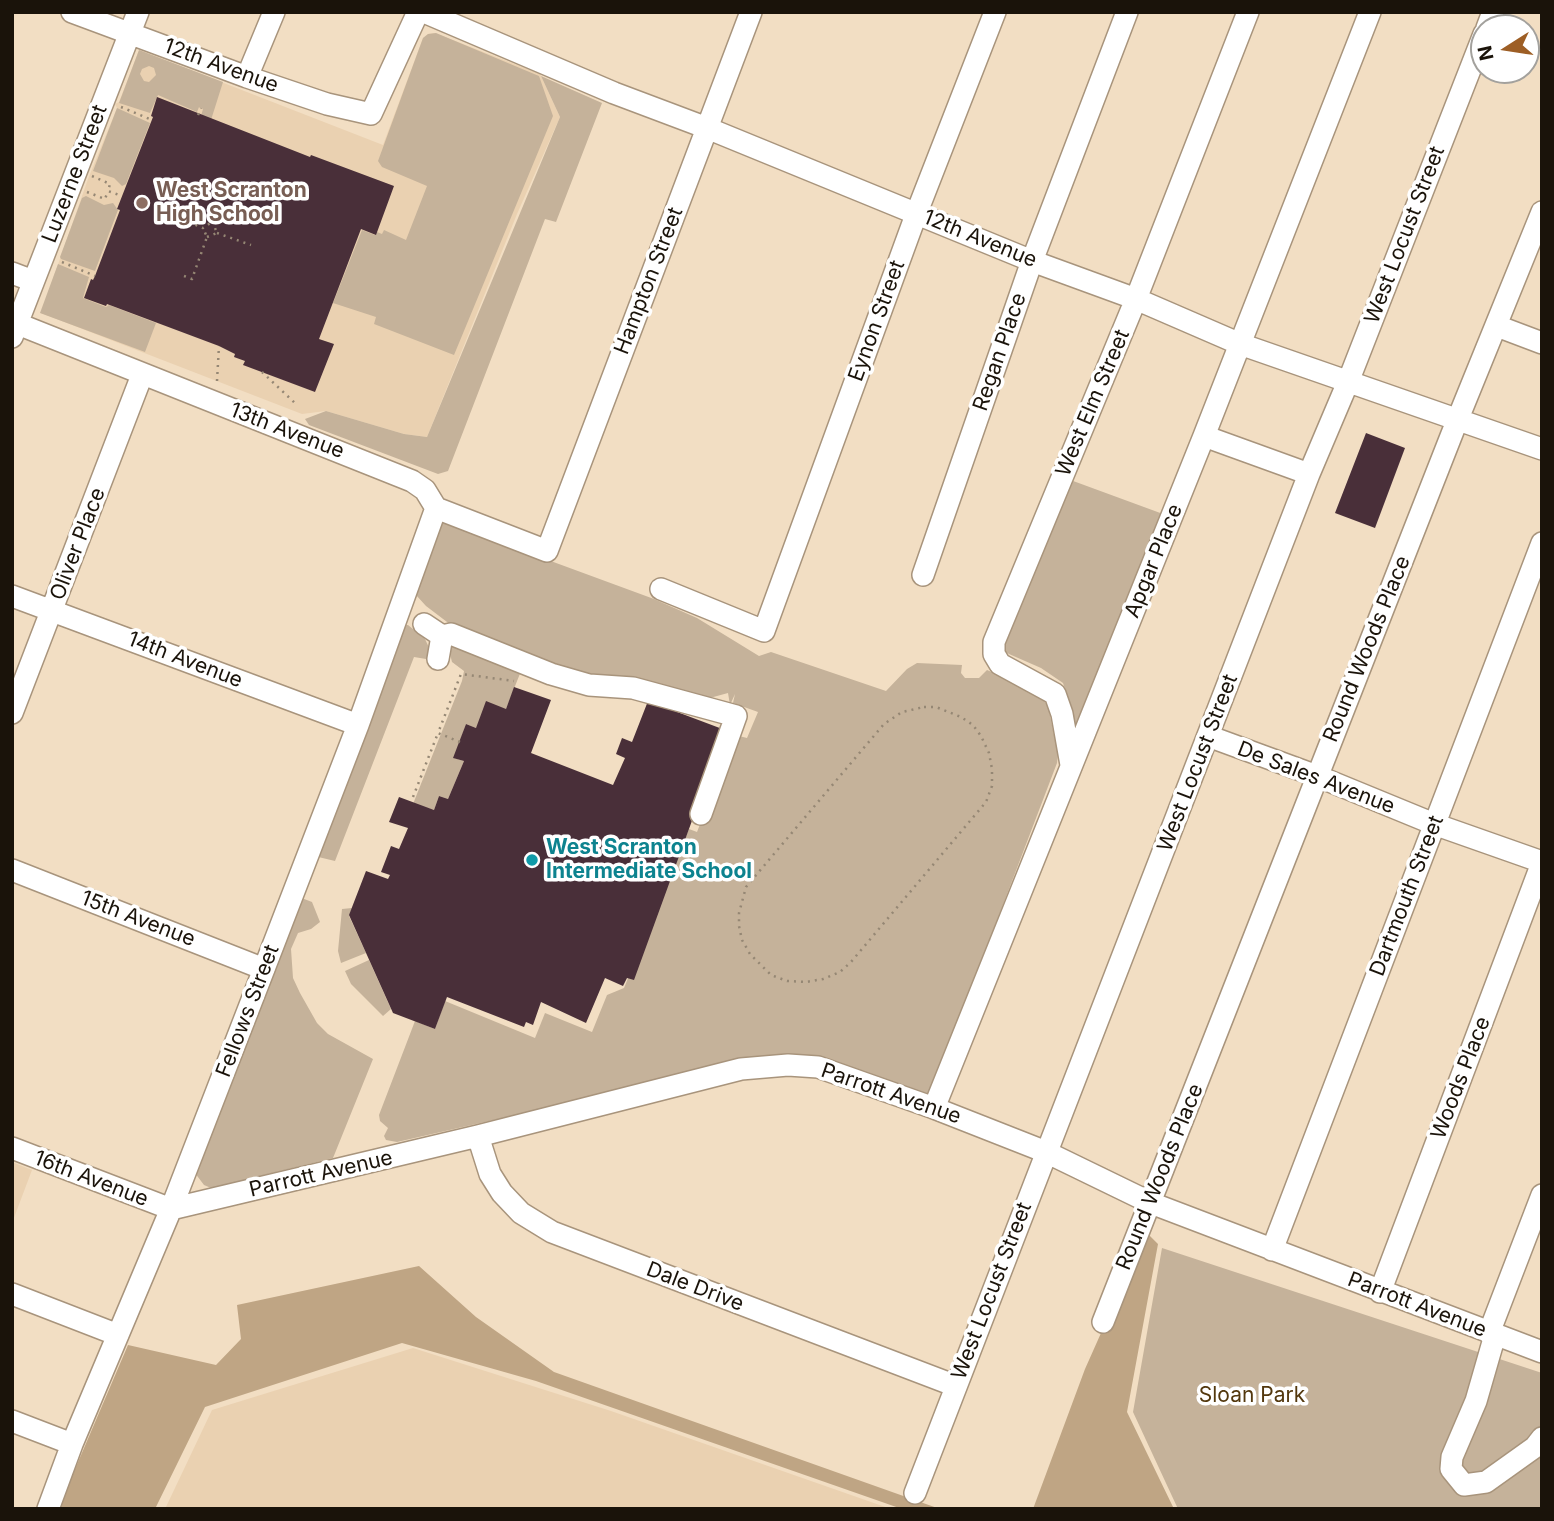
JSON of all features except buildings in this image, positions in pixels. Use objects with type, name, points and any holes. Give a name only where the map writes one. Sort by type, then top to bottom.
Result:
[{"type":"street","name":"12th Avenue","points":[[72,12],[247,77],[327,104],[371,114],[418,12]]},
{"type":"street","name":"Luzerne Street","points":[[15,330],[138,12]]},
{"type":"street","points":[[247,77],[274,12]]},
{"type":"street","name":"12th Avenue","points":[[424,12],[614,93],[917,212],[1032,261],[1136,299],[1240,344],[1542,449]]},
{"type":"street","name":"Hampton Street","points":[[547,551],[751,12]]},
{"type":"street","name":"Eynon Street","points":[[661,589],[764,631],[917,212],[995,12]]},
{"type":"street","name":"Regan Place","points":[[923,575],[1032,261],[1126,12]]},
{"type":"street","name":"West Elm Street","points":[[1071,767],[1062,714],[1055,694],[1000,664],[994,654],[994,642],[1136,299],[1248,12]]},
{"type":"street","name":"Apgar Place","points":[[934,1108],[1204,436],[1370,12]]},
{"type":"street","name":"West Locust Street","points":[[915,1493],[1309,474],[1348,382],[1470,70]]},
{"type":"street","name":"Round Woods Place","points":[[1103,1322],[1457,421],[1542,212]]},
{"type":"street","points":[[12,273],[33,281]]},
{"type":"street","points":[[1497,326],[1542,344]]},
{"type":"street","name":"13th Avenue","points":[[15,330],[142,375],[412,481],[425,490],[436,508],[547,551]]},
{"type":"street","name":"Oliver Place","points":[[12,713],[142,375]]},
{"type":"street","points":[[1204,436],[1309,474]]},
{"type":"street","name":"Fellows Street","points":[[48,1509],[264,969],[358,725],[436,508]]},
{"type":"street","name":"Dartmouth Street","points":[[1272,1250],[1542,543]]},
{"type":"street","name":"14th Avenue","points":[[12,596],[358,725]]},
{"type":"street","points":[[438,659],[433,630],[452,634],[551,674],[589,685],[633,688],[736,716],[701,814]]},
{"type":"street","name":"De Sales Avenue","points":[[1208,736],[1542,863]]},
{"type":"street","name":"Woods Place","points":[[1380,1292],[1542,863]]},
{"type":"street","name":"15th Avenue","points":[[12,870],[264,969]]},
{"type":"street","name":"Parrott Avenue","points":[[170,1209],[478,1136],[741,1069],[788,1065],[818,1068],[934,1108],[1046,1152],[1151,1203],[1542,1352]]},
{"type":"street","name":"Dale Drive","points":[[478,1136],[490,1174],[502,1193],[521,1213],[552,1232],[956,1386]]},
{"type":"street","name":"16th Avenue","points":[[12,1149],[170,1209]]},
{"type":"street","points":[[1542,1195],[1492,1334],[1476,1401],[1452,1457],[1451,1469],[1464,1485],[1486,1482],[1535,1447],[1542,1438]]},
{"type":"street","points":[[12,1294],[118,1335]]},
{"type":"street","points":[[12,1422],[72,1444]]},
{"type":"path","points":[[115,104],[152,120]]},
{"type":"path","points":[[198,115],[201,108]]},
{"type":"path","points":[[85,191],[105,199],[108,191],[110,184],[90,175]]},
{"type":"path","points":[[203,228],[212,222],[227,180]]},
{"type":"path","points":[[108,191],[122,196]]},
{"type":"path","points":[[176,217],[203,228],[207,237],[192,279],[184,276]]},
{"type":"path","points":[[212,222],[217,233]]},
{"type":"path","points":[[207,237],[217,233],[251,246]]},
{"type":"path","points":[[56,260],[95,276]]},
{"type":"path","points":[[217,381],[219,346]]},
{"type":"path","points":[[262,372],[296,404]]},
{"type":"path","points":[[413,797],[461,674],[521,682]]},
{"type":"path","points":[[936,707],[961,717],[973,725],[981,736],[989,753],[992,769],[992,786],[986,802],[840,972],[806,982],[787,981],[771,975],[759,965],[750,954],[739,926],[741,898],[753,876],[876,733],[894,717],[913,709],[936,707]]},
{"type":"path","points":[[438,733],[460,742]]},
{"type":"shaded area","points":[[435,33],[540,74],[560,117],[517,214],[427,437],[404,434],[326,411],[302,414],[41,313],[88,179],[117,108],[115,104],[119,102],[139,50],[383,145],[423,38]]},
{"type":"shaded area","points":[[12,1162],[32,1170],[12,1223]]},
{"type":"shaded area","points":[[1146,1232],[1158,1244],[1127,1412],[1174,1509],[1033,1509],[1085,1369]]},
{"type":"shaded area","points":[[419,1266],[476,1317],[554,1372],[940,1509],[902,1509],[536,1381],[402,1343],[205,1407],[155,1509],[58,1509],[128,1345],[216,1365],[241,1339],[237,1305]]},
{"type":"shaded area","points":[[413,1348],[611,1411],[891,1509],[165,1509],[212,1410]]},
{"type":"green space","points":[[436,33],[539,76],[553,116],[454,355],[374,324],[376,317],[333,303],[362,230],[375,235],[377,232],[382,234],[384,230],[406,240],[427,186],[382,167],[378,161],[423,38]]},
{"type":"green space","points":[[139,50],[223,82],[211,120],[201,116],[203,109],[199,107],[197,112],[158,95],[150,113],[119,103]],"holes":[[[149,66],[154,68],[156,75],[149,82],[144,81],[140,74],[142,69]]]},
{"type":"green space","points":[[541,76],[602,103],[556,222],[545,219],[448,471],[438,474],[309,425],[305,419],[326,411],[404,434],[427,437],[560,117]]},
{"type":"green space","points":[[117,108],[150,123],[126,184],[122,186],[114,178],[93,171]]},
{"type":"green space","points":[[86,196],[104,205],[113,203],[118,210],[95,271],[60,257],[82,198]]},
{"type":"green space","points":[[58,264],[89,277],[83,298],[156,323],[145,352],[40,313]]},
{"type":"green space","points":[[1065,478],[1163,514],[1075,744],[1069,701],[1063,683],[1041,668],[1009,654],[1003,650],[1002,645]]},
{"type":"green space","points":[[442,521],[654,599],[697,618],[759,656],[771,652],[886,691],[907,669],[917,663],[962,665],[961,673],[965,678],[979,678],[987,670],[1034,690],[1042,698],[1048,706],[1058,754],[1057,763],[932,1091],[924,1094],[824,1062],[581,1100],[397,1142],[386,1140],[384,1136],[388,1128],[380,1121],[379,1115],[415,1021],[435,1029],[445,1001],[535,1038],[545,1013],[592,1032],[607,995],[624,988],[689,829],[697,832],[735,735],[747,738],[758,712],[733,703],[735,694],[730,705],[728,693],[706,699],[580,677],[451,625],[416,595]]},
{"type":"green space","points":[[408,625],[425,639],[432,654],[426,659],[414,657],[335,861],[310,855],[395,626]]},
{"type":"green space","points":[[453,639],[521,671],[506,709],[476,728],[466,724],[454,758],[464,761],[448,799],[439,796],[434,810],[413,804],[462,681],[464,671],[452,662],[450,654]]},
{"type":"green space","points":[[299,897],[312,902],[320,922],[311,929],[298,933],[291,949],[293,978],[317,1023],[328,1034],[373,1059],[333,1158],[211,1188],[204,1185],[195,1173]]},
{"type":"green space","points":[[352,908],[349,916],[366,953],[341,963],[338,951],[342,909]]},
{"type":"green space","points":[[369,960],[391,1009],[383,1016],[351,984],[345,971]]},
{"type":"green space","name":"Sloan Park","points":[[1162,1248],[1542,1373],[1542,1509],[1178,1509],[1133,1412]]},
{"type":"place","name":"West Scranton High School","points":[[142,203]]},
{"type":"place","name":"West Scranton Intermediate School","points":[[532,860]]}]
